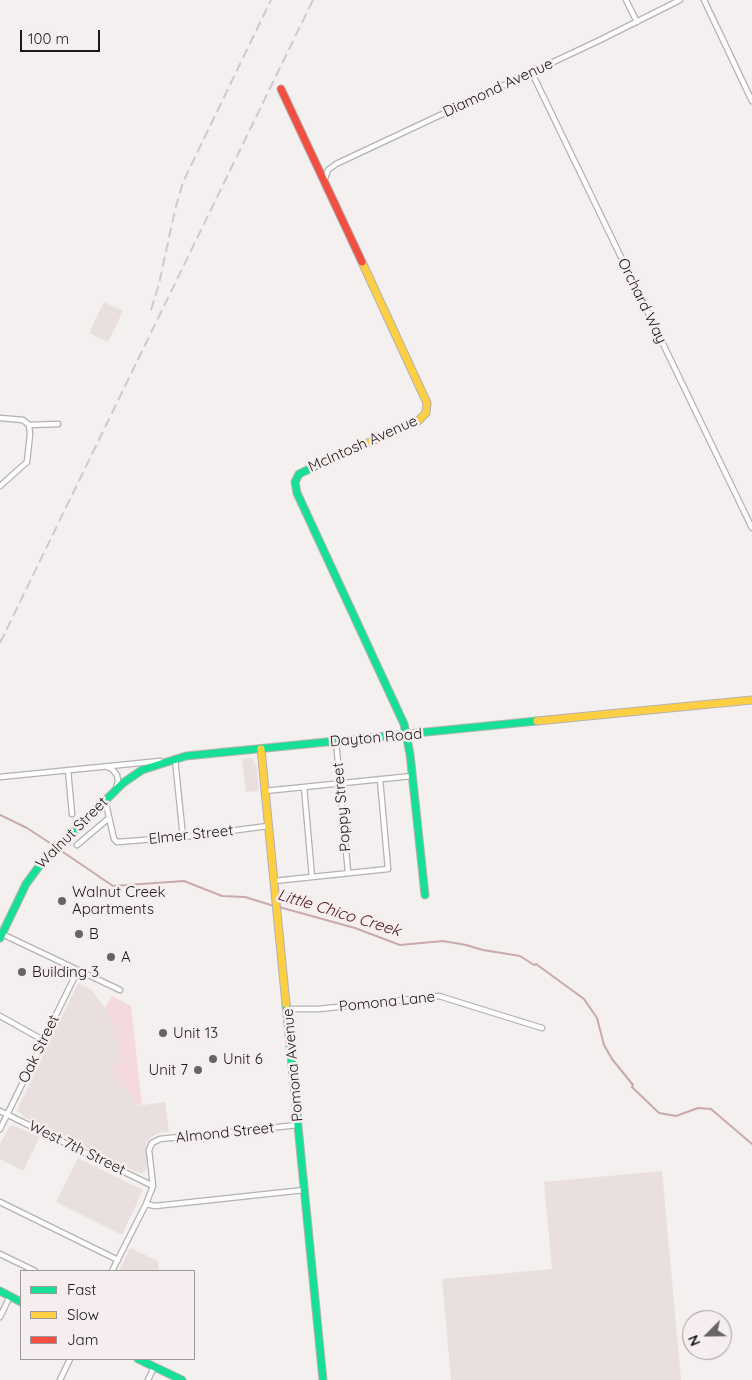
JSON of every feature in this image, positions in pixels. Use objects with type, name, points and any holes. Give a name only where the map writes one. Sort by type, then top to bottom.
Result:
[{"type":"street","points":[[626,0],[636,22]]},
{"type":"street","name":"Diamond Avenue","points":[[324,182],[328,170],[336,164],[532,73],[680,0]]},
{"type":"street","points":[[704,0],[752,101]]},
{"type":"street","name":"Orchard Way","points":[[532,73],[752,528]]},
{"type":"street","name":"McIntosh Avenue","points":[[280,89],[425,397],[427,409],[423,417],[418,421],[303,471],[296,478],[295,487],[400,714],[406,735],[412,776],[425,895]]},
{"type":"street","points":[[0,418],[23,420],[29,425],[58,424]]},
{"type":"street","points":[[0,486],[27,462],[29,425]]},
{"type":"street","name":"Dayton Road","points":[[0,777],[106,767],[186,756],[752,700]]},
{"type":"street","name":"Poppy Street","points":[[336,741],[348,872]]},
{"type":"street","name":"Pomona Avenue","points":[[261,749],[323,1380]]},
{"type":"street","points":[[175,759],[183,837]]},
{"type":"street","name":"Walnut Street","points":[[1,935],[33,872],[123,783],[142,770],[175,759]]},
{"type":"street","points":[[106,767],[112,769],[117,775],[118,784],[116,790]]},
{"type":"street","points":[[68,770],[72,814]]},
{"type":"street","points":[[265,791],[412,776]]},
{"type":"street","points":[[274,881],[388,869],[380,779]]},
{"type":"street","points":[[304,787],[312,877]]},
{"type":"street","points":[[77,845],[109,818],[103,802]]},
{"type":"street","name":"Elmer Street","points":[[109,818],[115,841],[119,842],[183,837],[268,826]]},
{"type":"street","points":[[1,935],[120,990]]},
{"type":"street","name":"Oak Street","points":[[0,1128],[78,970]]},
{"type":"street","name":"Pomona Lane","points":[[288,1009],[319,1009],[439,996],[542,1028]]},
{"type":"street","points":[[0,1016],[43,1040]]},
{"type":"street","name":"West 7th Street","points":[[0,1111],[153,1186]]},
{"type":"street","name":"Almond Street","points":[[153,1186],[149,1150],[152,1143],[160,1139],[298,1125]]},
{"type":"street","points":[[113,1270],[146,1204],[153,1186]]},
{"type":"street","points":[[146,1204],[155,1206],[304,1190]]},
{"type":"street","points":[[0,1202],[118,1260]]},
{"type":"street","points":[[0,1254],[33,1270]]},
{"type":"street","points":[[0,1291],[20,1301]]},
{"type":"street","points":[[0,1317],[10,1296]]},
{"type":"street","points":[[60,1380],[70,1360]]},
{"type":"street","points":[[140,1360],[182,1380]]},
{"type":"street","points":[[148,1380],[154,1367]]},
{"type":"shaded area","points":[[104,302],[123,311],[108,342],[89,333]]},
{"type":"shaded area","points":[[252,758],[257,767],[259,791],[246,792],[242,759]]},
{"type":"shaded area","points":[[78,983],[91,989],[105,1008],[119,1039],[121,1056],[111,1071],[134,1098],[136,1106],[165,1102],[169,1132],[159,1133],[147,1142],[147,1168],[143,1173],[138,1173],[24,1117],[17,1110]]},
{"type":"shaded area","points":[[112,996],[131,1006],[142,1104],[135,1106],[134,1098],[111,1071],[121,1056],[119,1039],[105,1008]]},
{"type":"shaded area","points":[[13,1125],[40,1137],[23,1171],[0,1159],[0,1144],[9,1127]]},
{"type":"shaded area","points":[[78,1158],[143,1190],[122,1235],[56,1202]]},
{"type":"shaded area","points":[[662,1171],[681,1380],[451,1380],[442,1279],[552,1269],[544,1182]]},
{"type":"shaded area","points":[[130,1248],[158,1261],[159,1270],[119,1270]]},
{"type":"waterway","name":"Little Chico Creek","points":[[0,815],[27,828],[56,847]]},
{"type":"waterway","name":"Little Chico Creek","points":[[60,850],[113,886],[184,881],[222,896],[245,897],[274,906]]},
{"type":"waterway","name":"Little Chico Creek","points":[[279,907],[355,928],[400,945],[443,941],[520,956],[534,965],[536,964],[584,999],[597,1018],[604,1045],[612,1059],[633,1085],[632,1087],[659,1113],[676,1116],[698,1108],[711,1109],[752,1144]]},
{"type":"railway","points":[[151,310],[183,182],[271,0]]},
{"type":"railway","points":[[0,643],[313,0]]},
{"type":"traffic: fast","points":[[322,463],[299,474],[295,482],[297,493],[404,724],[410,754],[425,895]]},
{"type":"traffic: fast","points":[[2,934],[26,884],[40,865],[123,783],[142,770],[186,756],[537,721]]},
{"type":"traffic: fast","points":[[0,934],[2,934],[0,938]]},
{"type":"traffic: fast","points":[[286,1004],[323,1380]]},
{"type":"traffic: fast","points":[[0,1291],[20,1301]]},
{"type":"traffic: fast","points":[[140,1360],[182,1380]]},
{"type":"traffic: slow","points":[[322,463],[418,421],[426,413],[427,403],[362,262]]},
{"type":"traffic: slow","points":[[537,721],[752,700]]},
{"type":"traffic: slow","points":[[261,749],[286,1004]]},
{"type":"traffic: jam","points":[[281,89],[362,262]]},
{"type":"place","name":"Walnut Creek Apartments","points":[[62,901]]},
{"type":"place","name":"B","points":[[79,934]]},
{"type":"place","name":"A","points":[[111,957]]},
{"type":"place","name":"Building 3","points":[[22,972]]},
{"type":"place","name":"Unit 13","points":[[163,1033]]},
{"type":"place","name":"Unit 6","points":[[213,1059]]},
{"type":"place","name":"Unit 7","points":[[198,1070]]}]
